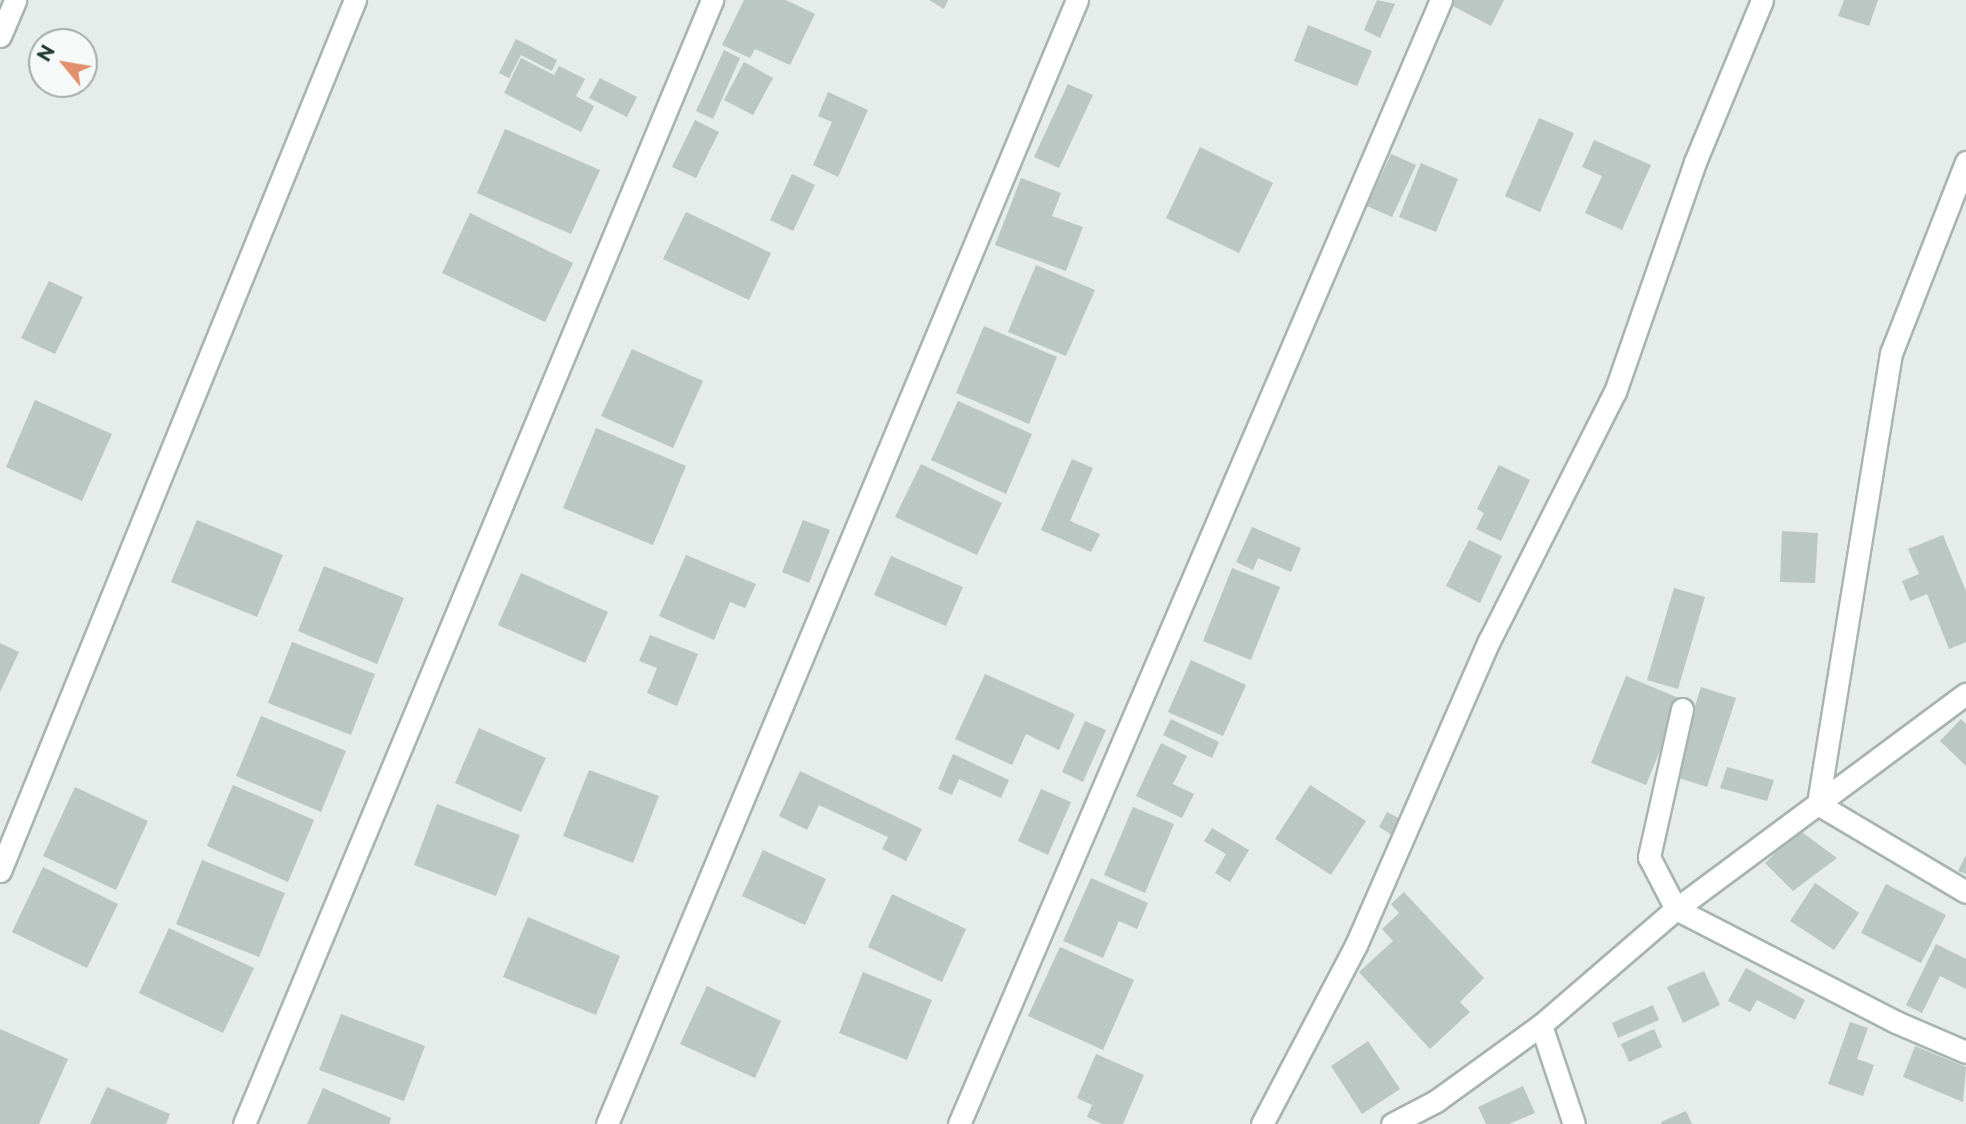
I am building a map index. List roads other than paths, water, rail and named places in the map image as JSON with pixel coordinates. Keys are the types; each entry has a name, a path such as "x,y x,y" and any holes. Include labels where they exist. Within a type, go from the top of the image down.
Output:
{"street":[{"path":"0,36 15,0"},
{"path":"0,871 355,0"},
{"path":"244,1124 712,0"},
{"path":"607,1124 1077,0"},
{"path":"959,1124 1441,0"},
{"path":"1262,1124 1356,945 1489,641 1615,392 1695,162 1762,0"},
{"path":"1818,804 1891,353 1966,162"},
{"path":"1392,1124 1436,1101 1541,1025 1676,909 1966,694"},
{"path":"1682,709 1649,857 1676,909 1896,1022 1966,1052"},
{"path":"1818,804 1966,892"},
{"path":"1541,1025 1574,1124"}]}
